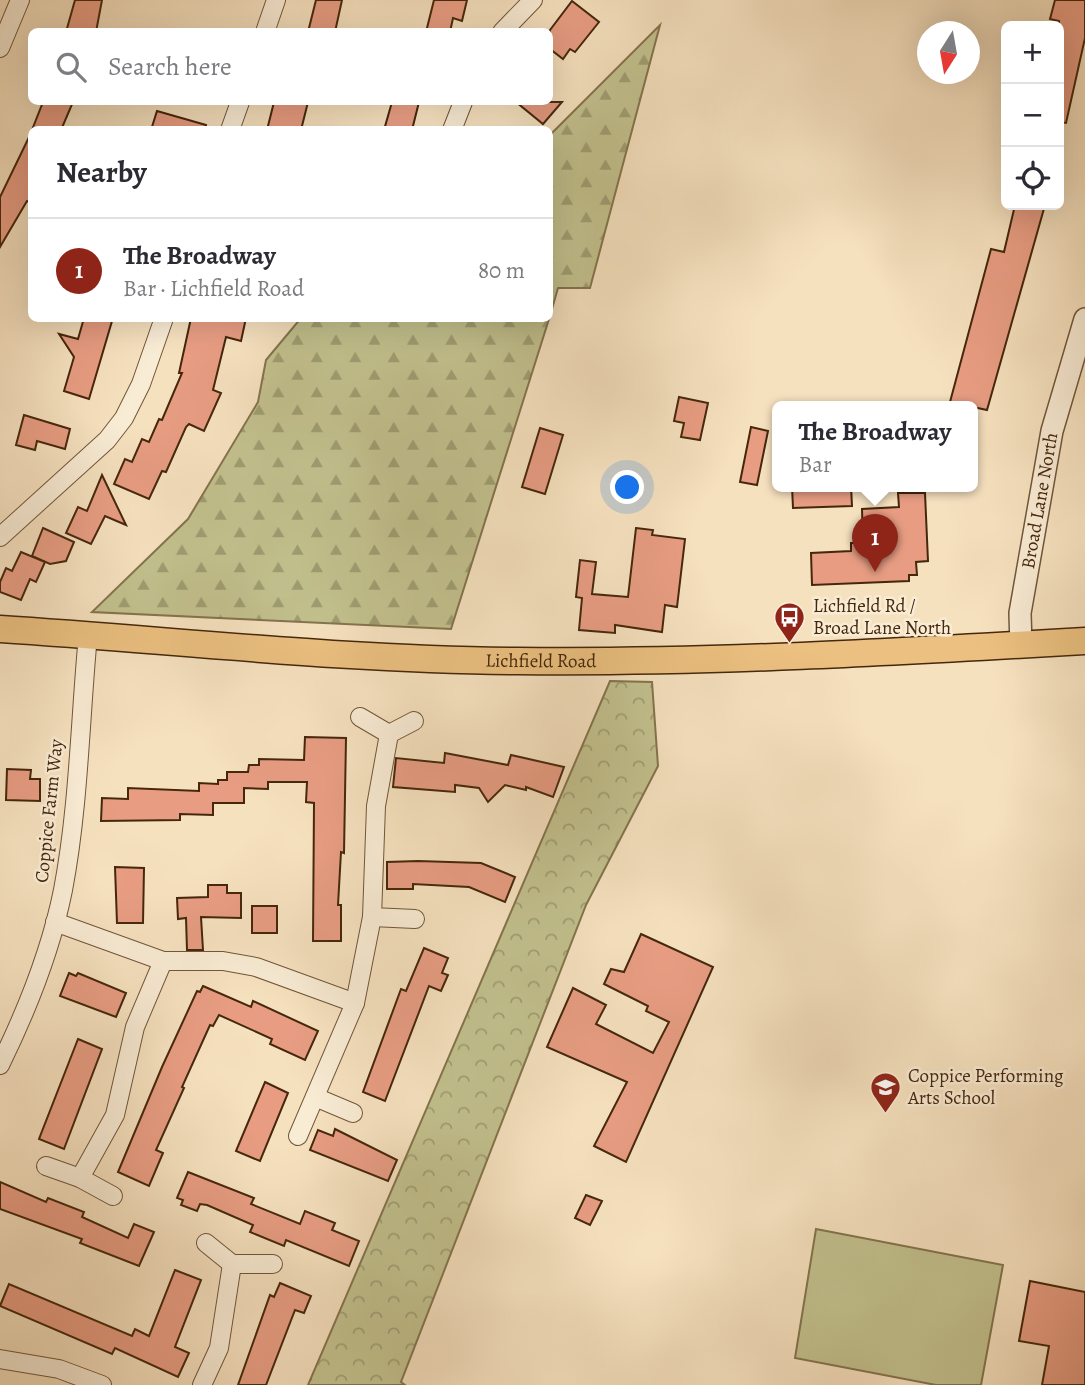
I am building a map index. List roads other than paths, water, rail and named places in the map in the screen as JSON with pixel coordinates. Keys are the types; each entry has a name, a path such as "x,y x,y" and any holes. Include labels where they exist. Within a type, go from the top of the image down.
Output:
{"main road":[{"name":"Lichfield Road","path":"0,629 314,651 516,661 658,660 1021,646 1085,641"}],"street":[{"path":"0,48 20,0"},
{"path":"266,28 276,0"},
{"path":"506,28 533,0"},
{"path":"231,126 239,105"},
{"path":"454,126 462,105"},
{"name":"Broad Lane North","path":"1021,646 1020,613 1052,431 1085,319"},
{"path":"0,537 107,440 124,418 141,384 163,322"},
{"name":"Coppice Farm Way","path":"0,1065 29,999 55,922 69,850 88,635"},
{"path":"360,717 389,734"},
{"path":"389,734 414,720"},
{"path":"298,1136 355,1003 372,917 376,806 389,734"},
{"path":"372,917 415,919"},
{"path":"55,922 163,961 223,961 256,967 355,1003"},
{"path":"80,1178 115,1115 135,1027 163,961"},
{"path":"315,1097 353,1113"},
{"path":"46,1166 80,1178 113,1196"},
{"path":"206,1243 232,1264 273,1264"},
{"path":"202,1385 219,1348 232,1264"},
{"path":"0,1359 59,1369 102,1385"}],"place":[{"name":"The Broadway","path":"875,572"},
{"name":"Lichfield Rd / Broad Lane North","path":"790,644"},
{"name":"Coppice Performing Arts School","path":"885,1114"}]}
